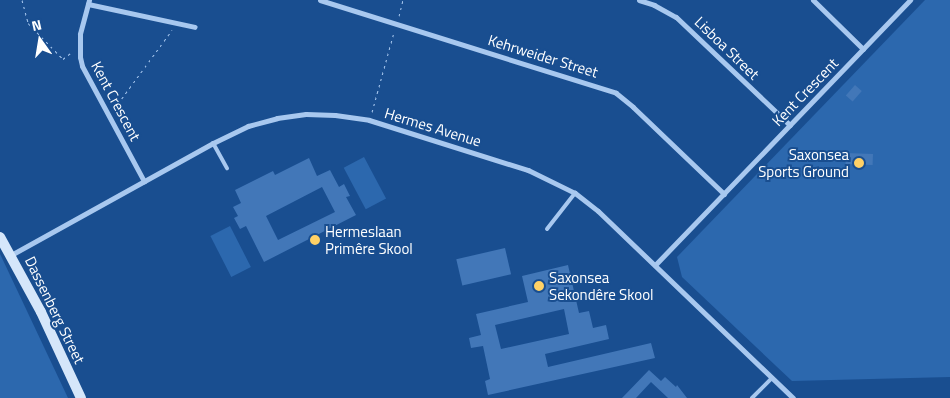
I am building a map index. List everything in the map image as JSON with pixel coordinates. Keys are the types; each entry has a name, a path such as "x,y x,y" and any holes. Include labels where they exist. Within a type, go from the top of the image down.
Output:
{"main road":[{"name":"Dassenberg Street","path":"0,237 41,312 81,398"}],"street":[{"name":"Kehrweider Street","path":"320,0 616,93 724,194"},
{"name":"Lisboa Street","path":"639,0 654,5 676,17 790,126"},
{"path":"813,0 863,49"},
{"name":"Kent Crescent","path":"655,265 910,0"},
{"name":"Kent Crescent","path":"88,2 79,47 82,66 144,181"},
{"path":"88,2 195,26"},
{"name":"Hermes Avenue","path":"11,255 213,143 248,126 291,116 335,115 370,120 528,170 575,192 598,211 793,398"}],"lane":[{"path":"213,143 227,168"},
{"path":"547,229 575,192"},
{"path":"752,398 772,378"}],"path":[{"path":"22,0 28,23 63,59 79,47"},
{"path":"370,120 403,0"},
{"path":"108,114 117,108 178,22"}],"shaded area":[{"name":"Saxonsea Sports Ground","path":"925,0 950,0 950,377 792,381 682,277 677,257"},
{"path":"364,157 386,198 366,209 344,168"},
{"path":"230,226 251,267 231,277 210,236"},
{"path":"0,254 1,256 68,398 0,398"}],"building":[{"path":"855,85 862,91 853,101 846,96"},
{"path":"846,153 873,154 873,165 846,164"},
{"path":"309,158 317,176 330,170 339,187 344,184 350,196 346,197 356,215 264,262 246,226 240,229 234,218 238,216 233,207 241,203 235,190 273,171 275,175","holes":["322,187 335,212 278,240 266,216"]},
{"path":"505,248 511,274 462,286 456,259"},
{"path":"568,265 579,313 589,311 593,328 606,325 609,339 545,354 548,367 651,343 655,358 488,395 485,381 490,379 483,346 471,348 469,338 481,335 476,314 528,302 522,276","holes":["564,309 569,334 501,349 495,325"]},
{"path":"649,370 661,381 665,377 676,387 677,385 687,398 668,398 651,382 636,398 622,398"}],"place":[{"name":"Saxonsea Sports Ground","path":"859,163"},
{"name":"Hermeslaan Primêre Skool","path":"315,240"},
{"name":"Saxonsea Sekondêre Skool","path":"539,286"}]}
